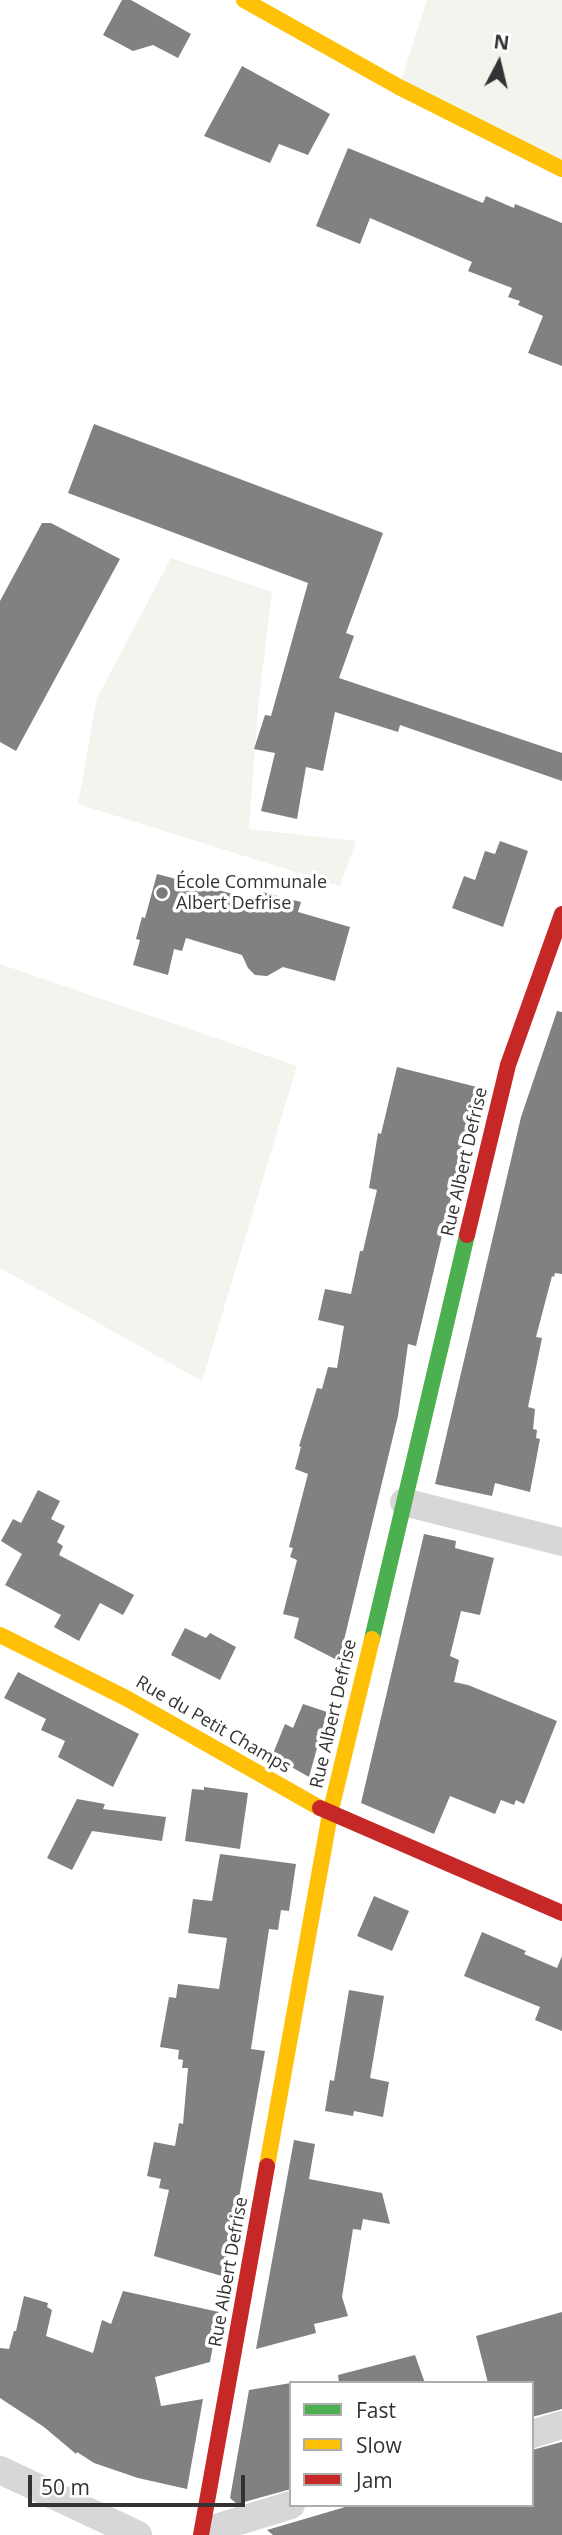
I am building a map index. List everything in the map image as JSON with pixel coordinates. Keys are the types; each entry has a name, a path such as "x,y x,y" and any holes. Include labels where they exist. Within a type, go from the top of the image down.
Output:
{"street":[{"path":"244,0 399,87 562,169"},
{"name":"Rue Albert Defrise","path":"201,2535 330,1814 508,1065 562,914"},
{"path":"404,1502 562,1542"},
{"name":"Rue du Petit Champs","path":"0,1635 127,1698 330,1814 562,1913"},
{"path":"534,2433 562,2425"},
{"path":"0,2470 138,2535"},
{"path":"210,2535 213,2529 289,2506"}],"shaded area":[{"path":"427,0 562,0 562,169 399,87"},
{"path":"171,558 272,592 258,707 249,829 356,841 340,886 78,804 97,698"},
{"path":"0,964 297,1066 202,1381 0,1268"}],"building":[{"path":"122,0 131,0 191,34 178,58 153,45 133,51 103,35"},
{"path":"242,66 330,114 308,155 279,144 270,163 204,136"},
{"path":"348,148 483,203 486,196 514,208 515,204 562,223 562,366 528,353 543,316 518,305 520,301 508,297 512,288 468,271 472,262 370,218 360,244 316,226"},
{"path":"94,424 383,533 346,633 354,636 339,678 562,753 562,781 400,725 398,732 335,712 323,771 306,767 297,819 261,811 275,753 254,749 265,715 271,716 308,583 68,493"},
{"path":"42,523 51,523 120,559 16,751 0,742 0,601"},
{"path":"500,841 528,851 503,927 452,908 464,876 475,880 485,851 495,854"},
{"path":"157,874 260,901 262,892 301,902 298,912 350,927 335,981 283,967 267,976 255,975 242,955 186,938 182,951 174,949 168,975 133,965 140,940 136,939 142,917 145,918"},
{"path":"557,1011 562,1012 562,1274 555,1273 554,1277 552,1276 536,1337 542,1338 528,1407 535,1409 533,1429 537,1430 536,1438 540,1439 530,1492 495,1483 492,1496 435,1484 521,1117"},
{"path":"397,1067 477,1087 416,1346 408,1344 398,1416 339,1661 294,1638 299,1618 283,1614 297,1560 290,1557 293,1548 289,1547 308,1474 295,1469 301,1447 299,1446 317,1388 322,1389 328,1367 337,1368 344,1326 318,1320 325,1289 351,1294 377,1190 369,1188 378,1133 381,1134"},
{"path":"38,1490 60,1501 51,1519 65,1526 57,1542 63,1546 59,1555 134,1595 123,1615 100,1603 79,1641 54,1627 61,1615 5,1585 22,1554 1,1541 13,1519 21,1523"},
{"path":"424,1534 456,1541 455,1548 494,1558 480,1615 461,1611 450,1656 459,1660 454,1682 468,1685 557,1721 524,1804 516,1800 514,1805 501,1800 495,1814 450,1796 434,1834 361,1803"},
{"path":"185,1628 206,1638 210,1633 236,1647 220,1680 171,1655"},
{"path":"18,1672 139,1734 113,1787 58,1757 65,1741 41,1730 46,1719 4,1698"},
{"path":"303,1704 327,1712 309,1777 272,1756 285,1724 293,1728"},
{"path":"204,1787 248,1793 240,1849 185,1841 192,1789 204,1790"},
{"path":"77,1799 105,1804 103,1809 166,1817 162,1841 92,1831 72,1870 47,1858"},
{"path":"220,1854 296,1864 289,1911 281,1910 278,1930 269,1929 251,2049 265,2051 225,2277 154,2256 169,2190 159,2188 161,2179 147,2176 154,2142 175,2146 179,2123 183,2124 188,2068 182,2068 183,2060 178,2059 179,2050 160,2047 169,1997 176,1998 178,1984 219,1989 227,1938 188,1933 193,1899 212,1901"},
{"path":"374,1896 409,1911 392,1951 357,1936"},
{"path":"482,1932 557,1968 562,1956 562,2031 535,2020 540,2007 464,1976"},
{"path":"349,1990 384,1996 370,2078 389,2082 383,2117 354,2111 353,2116 325,2111 330,2080 334,2081"},
{"path":"294,2140 315,2144 309,2179 382,2193 390,2224 363,2219 361,2230 353,2229 342,2297 348,2316 314,2324 316,2333 256,2349"},
{"path":"123,2291 219,2312 210,2362 155,2377 161,2406 203,2399 187,2489 138,2478 94,2463 77,2452 76,2454 44,2427 0,2398 0,2348 9,2349 24,2296 48,2303 47,2307 52,2310 46,2336 93,2353 102,2320 111,2324"},
{"path":"562,2312 562,2409 534,2416 534,2381 487,2381 476,2336"},
{"path":"415,2355 424,2381 339,2381 338,2375"},
{"path":"289,2383 289,2490 237,2504 230,2498 249,2390"},
{"path":"562,2442 562,2535 273,2535 267,2530 345,2507 534,2507 534,2449"}],"traffic: fast":[{"path":"372,1639 467,1235"}],"traffic: slow":[{"path":"244,0 399,87 562,169"},
{"path":"0,1635 126,1698 320,1808"},
{"path":"267,2166 330,1814 372,1639"}],"traffic: jam":[{"path":"467,1235 508,1065 562,914"},
{"path":"320,1808 562,1913"},
{"path":"201,2535 267,2166"}],"place":[{"name":"École Communale Albert Defrise","path":"162,893"}]}
